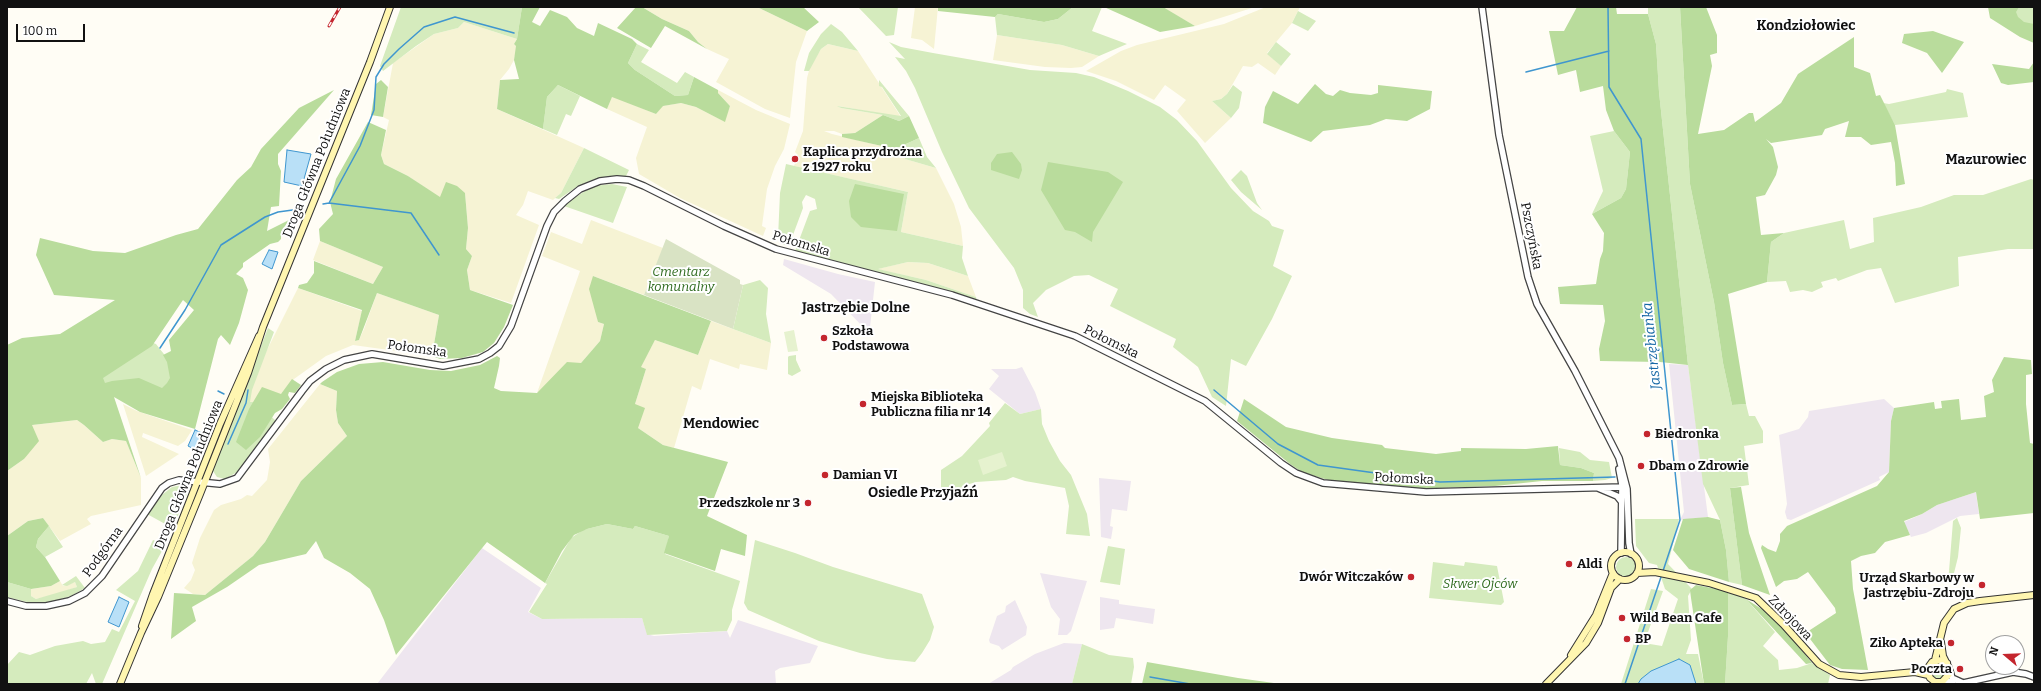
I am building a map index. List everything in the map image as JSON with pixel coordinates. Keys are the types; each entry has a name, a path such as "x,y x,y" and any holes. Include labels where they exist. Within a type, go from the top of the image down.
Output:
{"main road":[{"name":"Droga Główna Południowa","path":"141,633 153,594 244,367 263,327 367,69 390,7"},
{"name":"Droga Główna Południowa","path":"120,684 158,597 205,482 248,373 263,327"},
{"path":"1546,684 1586,643 1598,622 1611,588 1620,580 1632,578 1638,570 1637,559 1631,554 1621,553 1613,560 1611,566 1613,573 1620,580"},
{"name":"Zdrojowa","path":"1638,570 1655,572 1734,590 1756,598 1783,624 1818,664 1834,674 1849,677 1860,677 1904,672 1921,672 1928,675"},
{"path":"1566,664 1596,615 1613,573"},
{"path":"1940,639 1943,656 1950,671 1946,680 1935,682 1928,675 1928,666 1935,660 1940,639 1947,617 1954,609 1980,601 2034,595"},
{"path":"1935,660 1941,660 1947,663"},
{"name":"Zdrojowa","path":"1904,672 1928,666"}],"street":[{"name":"Pszczyńska","path":"1482,7 1499,135 1528,277 1537,304 1575,371 1619,458 1624,474 1628,499 1629,543 1631,554"},
{"name":"Połomska","path":"142,516 159,491 169,483 183,479 223,484 237,478 310,381 326,368 344,360 372,354 443,366 479,359 490,353 499,346 510,326 547,226 554,212 580,189 600,181 617,179 629,180 644,186 776,249 952,295 1075,336 1205,401 1281,463 1296,473 1323,483 1426,492 1622,487"},
{"name":"Pszczyńska","path":"1615,452 1621,475 1622,487 1621,553"},
{"path":"1622,487 1628,499"},
{"name":"Połomska","path":"1596,488 1617,496 1622,502"},
{"name":"Podgórna","path":"7,601 36,607 57,605 79,597 102,576 142,516"},
{"path":"1950,671 1952,678 1961,684 2013,672 2034,677"},
{"path":"1946,680 1953,684"}],"shaded area":[{"path":"642,7 757,7 807,31 796,62 790,118 765,109 716,82 729,59 707,49 698,42 689,31 662,19"},
{"path":"915,7 938,7 934,49 922,40 911,38"},
{"path":"1162,7 1255,7 1195,26"},
{"path":"1266,7 1300,7 1292,23 1267,53 1281,66 1275,75 1258,63 1252,67 1243,66 1227,94 1221,99 1212,101 1231,118 1205,143 1177,111 1186,100 1165,85 1154,100 1116,81 1086,71 1121,51 1137,45 1224,24"},
{"path":"464,22 517,39 514,44 517,46 514,60 500,80 497,109 584,148 561,193 553,200 528,191 523,205 516,215 539,225 511,303 470,290 467,270 472,256 466,249 468,228 465,193 440,198 408,176 384,164 381,155 389,120 383,117 393,63 434,34 458,28"},
{"path":"997,35 1062,45 1099,56 1082,67 1071,68 1045,67 993,60"},
{"path":"828,44 858,51 901,117 838,106 841,108 883,115 855,133 842,134 834,131 824,131 906,152 905,159 936,168 954,204 961,227 963,246 901,232 908,192 794,166 798,155 795,152 803,131 807,78 810,67 821,49"},
{"path":"718,90 756,110 790,124 784,149 775,166 767,189 762,226 766,228 763,236 680,198 639,174 636,158 647,127 607,109 612,96 656,114 662,106 681,103 696,107 724,121 730,106 718,93"},
{"path":"591,220 663,248 644,295 593,276 598,322 604,324 600,341 581,363 537,393 580,271 542,256 551,232 582,244"},
{"path":"320,241 383,267 373,284 313,260"},
{"path":"784,259 838,274 875,282 870,327 867,331 831,294 783,265"},
{"path":"908,262 928,263 968,276 976,297 926,280 877,269"},
{"path":"298,288 362,311 355,341 359,340 377,293 439,315 432,356 353,345 326,356 294,379 281,395 248,404 251,388 263,358"},
{"path":"711,321 771,343 767,370 740,364 739,369 710,359 701,390 692,386 674,448 663,445 638,428 635,404 646,369 640,367 655,340 698,355"},
{"path":"1669,364 1688,365 1708,517 1680,520 1684,512"},
{"path":"1022,367 1035,392 1041,409 1020,414 989,389 999,376 991,369 1016,369"},
{"path":"320,384 337,391 336,410 338,423 347,436 301,481 265,542 253,556 205,595 193,594 184,588 191,580 195,570 192,563 200,538 214,510 221,505 241,499 247,495 252,496 267,480 270,462 268,449"},
{"path":"1884,399 1894,408 1891,421 1889,472 1879,477 1880,480 1791,520 1787,519 1785,512 1787,504 1779,435 1799,429 1808,417 1809,411"},
{"path":"123,404 137,411 192,430 185,441 178,446 143,433 142,437 179,454 146,476"},
{"path":"77,420 103,442 112,439 126,441 141,478 141,505 91,516 87,519 91,524 60,541 43,518 28,521 7,536 7,471 24,459 32,425"},
{"path":"1099,478 1131,481 1127,511 1112,509 1110,526 1113,527 1111,539 1101,537"},
{"path":"1976,492 1979,514 1960,516 1926,533 1911,537 1904,522 1937,505"},
{"path":"482,548 541,588 528,612 542,619 642,618 647,634 654,636 727,631 730,638 738,620 818,646 810,663 780,668 775,671 776,684 377,684"},
{"path":"1040,573 1087,581 1071,631 1067,635 1058,635 1060,619 1051,607"},
{"path":"60,581 63,586 75,582 77,587 51,596 36,599 31,596 31,589 51,586"},
{"path":"1100,597 1119,600 1119,604 1155,609 1153,624 1116,618 1114,628 1100,630"},
{"path":"1015,600 1027,627 1026,635 1002,650 999,646 990,643 989,640 997,616 1005,612 1006,606"},
{"path":"1064,643 1082,644 1072,684 988,684 1035,654"}],"green space":[{"path":"401,7 522,7 517,39 464,22 458,28 434,34 383,71 380,66"},
{"path":"522,7 540,7 532,22 540,26 550,10 567,17 577,28 594,36 598,23 632,39 637,44 628,63 635,70 675,96 688,95 694,77 718,90 718,93 730,106 725,122 696,107 681,103 663,106 656,114 612,97 607,109 558,85 547,97 543,129 497,109 500,80 519,79 514,60 516,46 514,44 517,39"},
{"path":"636,7 642,7 662,19 689,31 698,42 707,49 665,26 651,48 617,28"},
{"path":"757,7 803,7 819,22 807,31"},
{"path":"858,7 898,7 894,35 886,36"},
{"path":"938,7 1073,7 1058,19 1044,22 998,14 995,17 938,11"},
{"path":"1073,7 1102,7 1092,31 1127,44 1099,56 1062,45 997,35 995,17 998,14 1044,22 1058,19"},
{"path":"1104,7 1163,7 1195,26 1160,32"},
{"path":"1577,7 1616,7 1617,14 1648,14 1656,44 1659,92 1688,365 1660,362 1600,361 1599,349 1605,321 1603,305 1560,304 1558,287 1596,284 1600,259 1603,251 1604,233 1592,214 1621,198 1626,189 1630,152 1614,131 1606,110 1603,86 1580,92 1576,70 1558,75 1549,31 1564,31"},
{"path":"1648,7 1680,7 1690,184 1714,302 1723,363 1732,405 1746,404 1749,416 1755,416 1763,431 1763,443 1744,446 1749,485 1730,488 1742,585 1729,582 1726,550 1720,520 1703,484 1688,365 1659,92 1656,44 1648,14"},
{"path":"1680,7 1706,7 1717,35 1717,53 1710,55 1712,66 1698,134 1724,130 1749,113 1753,113 1755,122 1781,103 1798,74 1854,37 1854,67 1870,73 1876,96 1880,95 1895,125 1905,184 1896,186 1895,163 1891,142 1871,145 1861,137 1845,137 1849,121 1825,129 1822,135 1771,143 1766,139 1773,147 1778,167 1776,175 1765,195 1756,197 1761,235 1784,233 1771,242 1767,282 1728,294 1746,404 1732,405 1723,363 1714,302 1690,184"},
{"path":"1988,7 2019,7 2016,12 2018,17 2024,22 2034,24 2034,43 2020,37 1990,18"},
{"path":"1990,7 2034,7 2034,36"},
{"path":"1298,11 1316,21 1308,31 1292,23"},
{"path":"831,24 842,32 858,51 828,44 821,49 809,71 804,71 809,53 821,34"},
{"path":"1933,31 1964,42 1942,73 1927,53 1902,43 1904,34"},
{"path":"889,42 901,47 1030,70 1076,73 1094,77 1128,91 1160,107 1177,120 1197,141 1231,188 1253,211 1269,221 1272,226 1284,230 1273,266 1292,276 1272,319 1246,366 1231,359 1226,406 1212,397 1198,367 1173,347 1176,339 1110,306 1118,289 1089,275 1074,276 1046,290 1033,303 1038,317 1030,314 1023,308 1023,290 1014,268 969,208 942,152 915,88 906,71 895,57 905,59"},
{"path":"1276,42 1291,54 1281,66 1267,54"},
{"path":"637,44 649,50 641,62 677,83 685,72 694,77 688,95 675,96 635,70 628,63"},
{"path":"2034,62 2034,82 2008,85 2001,83 1992,64 2029,69"},
{"path":"381,80 388,87 383,117 371,115 376,84"},
{"path":"879,80 909,116 899,121 883,115 837,106 901,116 882,87 879,86"},
{"path":"1315,84 1326,94 1333,96 1340,90 1350,93 1371,95 1378,93 1378,85 1432,91 1430,109 1407,121 1386,119 1370,125 1323,131 1311,142 1263,123 1265,107 1273,91 1298,104"},
{"path":"558,85 580,96 571,116 566,114 557,135 543,129 547,97"},
{"path":"1233,85 1242,92 1239,108 1231,118 1212,101 1221,99 1227,94"},
{"path":"1947,89 1963,93 1968,117 1895,125 1883,103 1889,104 1946,92"},
{"path":"334,90 278,154 278,164 281,171 279,206 271,207 267,231 289,220 281,232 281,239 278,242 270,244 243,263 243,267 236,274 243,278 248,290 239,323 230,345 221,335 218,339 195,429 140,412 114,397 141,478 126,441 112,439 103,442 77,420 32,425 39,441 24,459 7,471 7,345 22,338 60,334 115,300 54,295 36,255 40,238 93,251 125,253 198,229 237,180 251,167 261,149 299,108","holes":["183,300 194,310 169,340 171,351 163,355 167,362 170,378 162,388 139,378 105,383 103,378 152,346"]},
{"path":"883,115 899,121 909,116 919,138 895,149 842,137 842,134 855,133"},
{"path":"368,122 386,130 381,155 384,164 408,176 440,197 446,182 457,186 465,193 468,228 466,249 472,256 467,270 470,290 513,305 504,327 494,343 483,352 462,358 440,359 432,356 439,315 377,293 359,340 355,341 362,310 298,288 299,285 307,283 314,273 314,261 373,284 383,267 320,241 319,229 333,214 330,202 336,179"},
{"path":"1614,131 1630,152 1626,189 1621,198 1592,214 1603,191 1590,136"},
{"path":"919,138 927,157 936,168 905,159 906,152 895,149"},
{"path":"584,148 629,170 626,176 610,176 592,180 578,186 559,199 555,198 561,193"},
{"path":"1012,152 1021,164 1022,170 1019,179 991,170 991,163 997,154"},
{"path":"1048,162 1108,172 1123,182 1093,232 1092,242 1075,232 1065,230 1041,190"},
{"path":"786,164 908,192 901,232 963,246 962,258 968,276 928,263 908,262 878,269 926,280 976,297 977,301 924,285 862,270 795,251 810,211 817,209 815,199 806,195 802,202 803,208 790,243 784,245 778,238 780,193"},
{"path":"1241,170 1247,176 1257,203 1262,210 1241,192 1231,180"},
{"path":"2031,179 2034,180 2034,249 2008,249 1958,257 1959,286 1895,303 1881,268 1867,270 1838,281 1836,278 1821,282 1823,287 1812,292 1803,290 1790,292 1786,281 1767,282 1771,242 1784,233 1844,220 1850,249 1874,242 1873,218 1921,207 1954,195 1983,195"},
{"path":"612,184 627,187 613,223 564,206 593,186"},
{"path":"855,184 904,194 897,231 861,227 851,217 849,201"},
{"name":"Cmentarz komunalny","path":"666,239 740,280 740,284 743,285 733,329 644,295"},
{"path":"593,276 711,321 698,355 655,340 641,367 646,369 635,404 645,408 638,428 663,445 728,462 707,516 747,535 745,556 721,549 715,571 664,553 669,536 635,526 633,529 607,524 587,529 574,535 562,551 545,583 487,542 396,655 384,620 370,589 350,573 324,558 316,541 306,554 259,565 227,587 192,607 196,621 171,639 174,593 205,595 253,556 265,542 301,481 347,436 338,423 336,410 337,391 320,384 322,382 337,372 359,364 383,362 430,370 451,371 480,365 497,356 500,358 494,388 501,391 537,393 567,362 581,363 600,341 604,324 598,322 589,289"},
{"path":"760,280 768,288 766,314 771,343 733,329 743,285"},
{"path":"268,328 274,332 252,390 250,402 256,402 276,421 239,471 225,479 217,477 213,471 215,464"},
{"path":"794,330 798,351 788,352 784,332"},
{"path":"148,341 156,344 167,358 171,374 170,384 164,391 150,387 73,406 92,382"},
{"path":"796,355 796,360 801,371 792,376 788,374 788,357"},
{"path":"2004,357 2031,360 2032,374 2026,375 2026,404 2030,443 2034,444 2034,513 1980,519 1976,492 1937,505 1922,514 1904,521 1910,535 1885,542 1875,553 1861,556 1851,561 1853,589 1868,670 1842,669 1830,665 1807,635 1810,630 1836,613 1835,608 1808,572 1797,579 1784,581 1776,587 1761,548 1762,545 1776,552 1780,541 1780,534 1787,526 1877,486 1889,472 1891,421 1894,408 1934,402 1935,409 1942,408 1941,401 1959,399 1961,420 1986,417 1984,396 1994,392 1992,380"},
{"path":"292,379 301,385 295,393 289,392 288,395 290,399 282,409 275,413 260,437 246,450 236,442 249,409 262,387 281,394"},
{"path":"1244,399 1286,427 1332,438 1382,445 1385,448 1436,454 1461,451 1461,448 1526,449 1558,446 1560,465 1581,468 1594,473 1593,481 1542,481 1495,486 1408,489 1328,480 1302,472 1237,421"},
{"path":"1005,403 1020,414 1041,409 1042,424 1049,441 1060,461 1071,475 1087,514 1090,536 1066,534 1069,506 1065,488 1025,481 1013,477 1006,480 976,482 963,486 963,489 956,490 948,488 949,498 941,498 941,470 962,456 990,426 989,423"},
{"path":"1559,448 1580,452 1590,460 1609,462 1612,478 1593,481 1594,473 1581,468 1560,465"},
{"path":"1002,452 1007,466 983,475 978,460"},
{"path":"183,485 189,489 167,542 152,569 102,684 96,684 92,673 86,684 7,684 7,665 19,652 30,655 55,646 83,641 91,644 105,642 112,629 119,632 135,601 116,590 138,571 153,540 158,542 167,525 147,514 158,498 172,487"},
{"path":"1741,487 1749,533 1770,595 1742,585 1730,488"},
{"path":"1708,517 1720,520 1726,550 1729,582 1689,569 1673,550 1683,519"},
{"path":"43,518 49,526 38,539 36,547 45,557 60,581 51,586 31,589 7,582 7,536 28,521"},
{"path":"1957,518 1961,528 1958,557 1953,577 1948,584 1953,521"},
{"path":"1635,519 1679,519 1668,564 1692,589 1688,596 1691,640 1686,654 1698,654 1704,684 1621,684 1651,589 1663,591 1644,643 1662,646 1678,599 1665,589 1657,565 1649,563 1636,546"},
{"path":"607,524 633,529 635,526 669,536 665,554 740,581 732,610 732,620 727,631 647,635 642,618 542,619 529,612 547,584 545,583 571,538 583,530"},
{"path":"49,526 63,547 45,557 36,547 38,539"},
{"path":"755,540 833,567 922,594 934,627 930,640 922,653 915,662 887,659 860,653 819,641 748,610 744,603"},
{"path":"1108,546 1125,549 1120,585 1100,582"},
{"path":"1626,557 1633,560 1636,567 1633,574 1626,577 1619,574 1616,567 1619,560"},
{"name":"Skwer Ojców","path":"1433,562 1464,566 1465,562 1497,566 1504,602 1501,605 1429,598"},
{"path":"76,576 85,588 71,596 51,602 35,604 7,597 7,582 31,589 31,596 36,599 77,587 75,582 67,586 62,585"},
{"path":"1696,585 1728,591 1728,636 1725,684 1704,684 1690,590"},
{"path":"1728,591 1746,599 1775,632 1763,646 1778,660 1779,670 1797,668 1812,663 1830,675 1828,684 1725,684 1728,636"},
{"path":"1746,599 1768,613 1782,626 1812,663 1806,664"},
{"path":"1082,644 1109,655 1133,658 1134,667 1131,684 1072,684"},
{"path":"1147,662 1238,678 1281,684 1142,684"},
{"path":"1938,663 1945,668 1946,671 1941,678 1938,679 1931,674 1930,671 1935,664"}],"water":[{"path":"287,150 311,154 302,186 284,182"},
{"path":"269,250 278,252 272,269 262,264"},
{"path":"195,430 202,433 198,451 188,446"},
{"path":"119,597 129,602 119,627 108,622"},
{"path":"1679,659 1690,665 1696,684 1638,684 1641,679 1651,671"}],"waterway":[{"name":"Jastrzębianka","path":"1608,7 1609,87 1641,139 1680,520 1663,571"},
{"path":"329,203 360,146 374,110 376,77 384,64 399,49 424,27 455,17 514,33"},
{"path":"1526,72 1609,51"},
{"path":"323,204 329,203 411,213 439,255"},
{"path":"160,348 185,310 221,245 265,217 278,212 300,209"},
{"path":"228,444 246,403 248,390"},
{"path":"1214,390 1278,444 1318,465 1440,482 1615,477"},
{"path":"218,391 224,394"},
{"path":"202,435 208,435"},
{"name":"Jastrzębianka","path":"1625,684 1662,574"},
{"path":"1150,677 1190,684"}],"railway":[{"path":"329,26 340,7"}],"place":[{"name":"Kaplica przydrożna z 1927 roku","path":"795,159"},
{"name":"Szkoła Podstawowa","path":"824,338"},
{"name":"Miejska Biblioteka Publiczna filia nr 14","path":"863,404"},
{"name":"Biedronka","path":"1647,434"},
{"name":"Dbam o Zdrowie","path":"1641,466"},
{"name":"Damian VI","path":"825,475"},
{"name":"Przedszkole nr 3","path":"808,503"},
{"name":"Aldi","path":"1569,564"},
{"name":"Dwór Witczaków","path":"1411,577"},
{"name":"Urząd Skarbowy w Jastrzębiu-Zdroju","path":"1982,585"},
{"name":"Wild Bean Cafe","path":"1622,618"},
{"name":"BP","path":"1627,639"},
{"name":"Ziko Apteka","path":"1951,643"},
{"name":"Poczta","path":"1960,669"}],"district":[{"name":"Kondziołowiec","path":"1806,26"},
{"name":"Mazurowiec","path":"1986,160"},
{"name":"Jastrzębie Dolne","path":"856,308"},
{"name":"Mendowiec","path":"721,424"},
{"name":"Osiedle Przyjaźń","path":"923,493"}]}
